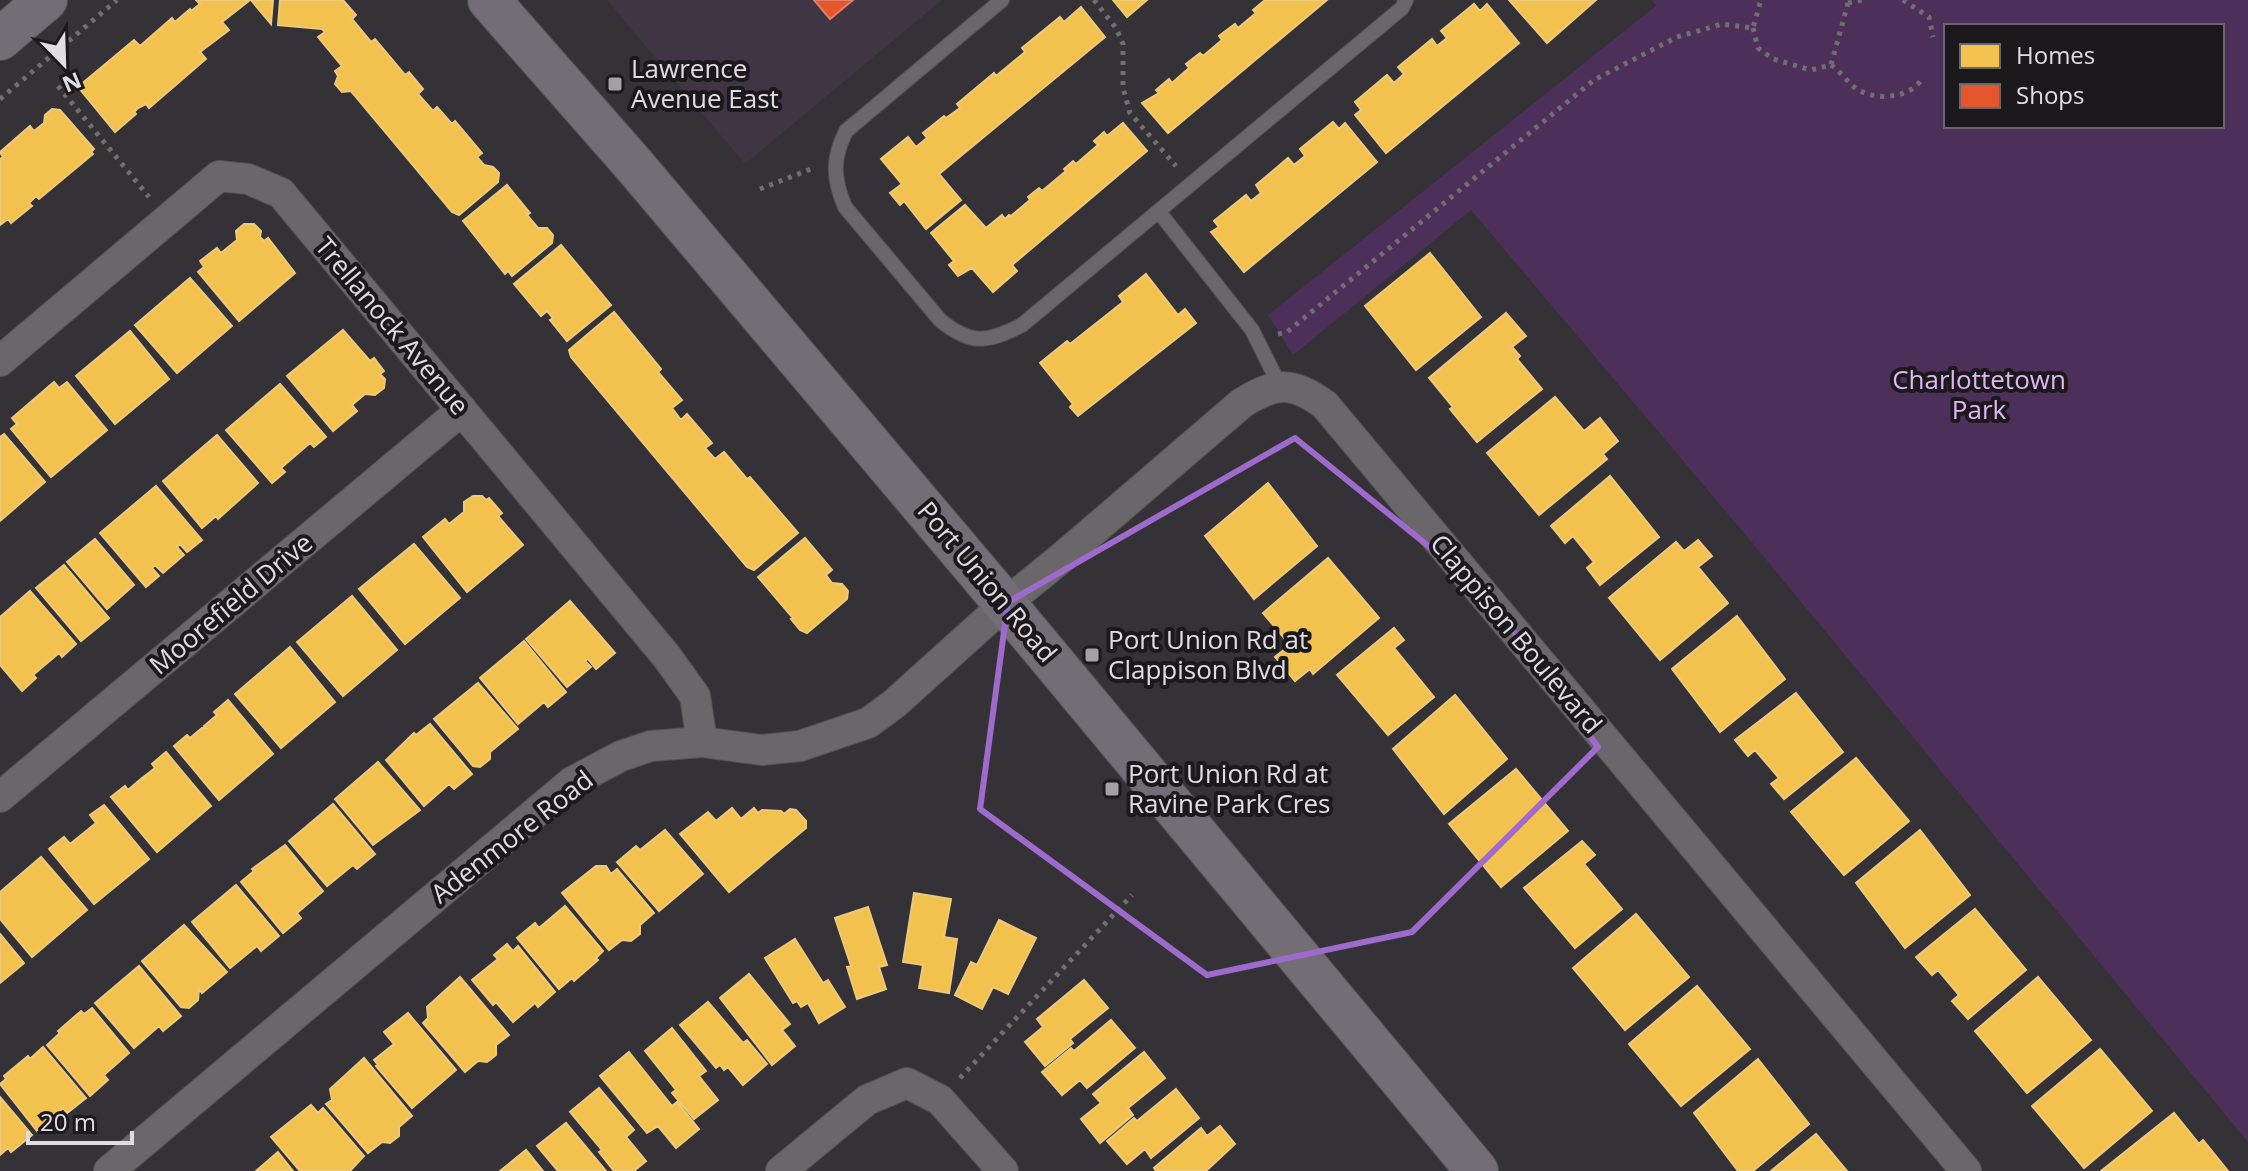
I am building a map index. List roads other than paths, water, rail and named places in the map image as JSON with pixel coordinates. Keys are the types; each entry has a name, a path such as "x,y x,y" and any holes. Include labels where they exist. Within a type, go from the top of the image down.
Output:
{"main road":[{"path":"0,39 46,0"},
{"name":"Port Union Road","path":"489,0 603,129 1005,604 1477,1171"}],"street":[{"name":"Trellanock Avenue","path":"0,361 219,176 248,179 281,193 667,657 695,696 702,742"},
{"path":"1005,604 1242,403 1280,386"},
{"name":"Clappison Boulevard","path":"1280,386 1307,393 1325,405 1966,1171"},
{"name":"Moorefield Drive","path":"0,797 462,410"},
{"name":"Adenmore Road","path":"109,1171 572,782 621,756 651,746 702,742 762,750 800,746 868,723 894,704 1005,604"},
{"path":"781,1171 867,1100 907,1083 940,1100 1003,1171"}],"lane":[{"path":"1002,0 846,131 834,164 836,185 845,207 940,320 971,339 983,340 998,338 1022,325 1402,8 1406,0"},
{"path":"1159,212 1252,330 1280,386"}],"place":[{"name":"Lawrence Avenue East","path":"615,84"},
{"name":"Port Union Rd at Clappison Blvd","path":"1092,655"},
{"name":"Port Union Rd at Ravine Park Cres","path":"1112,789"}],"park label":[{"name":"Charlottetown Park","path":"1979,395"}]}
